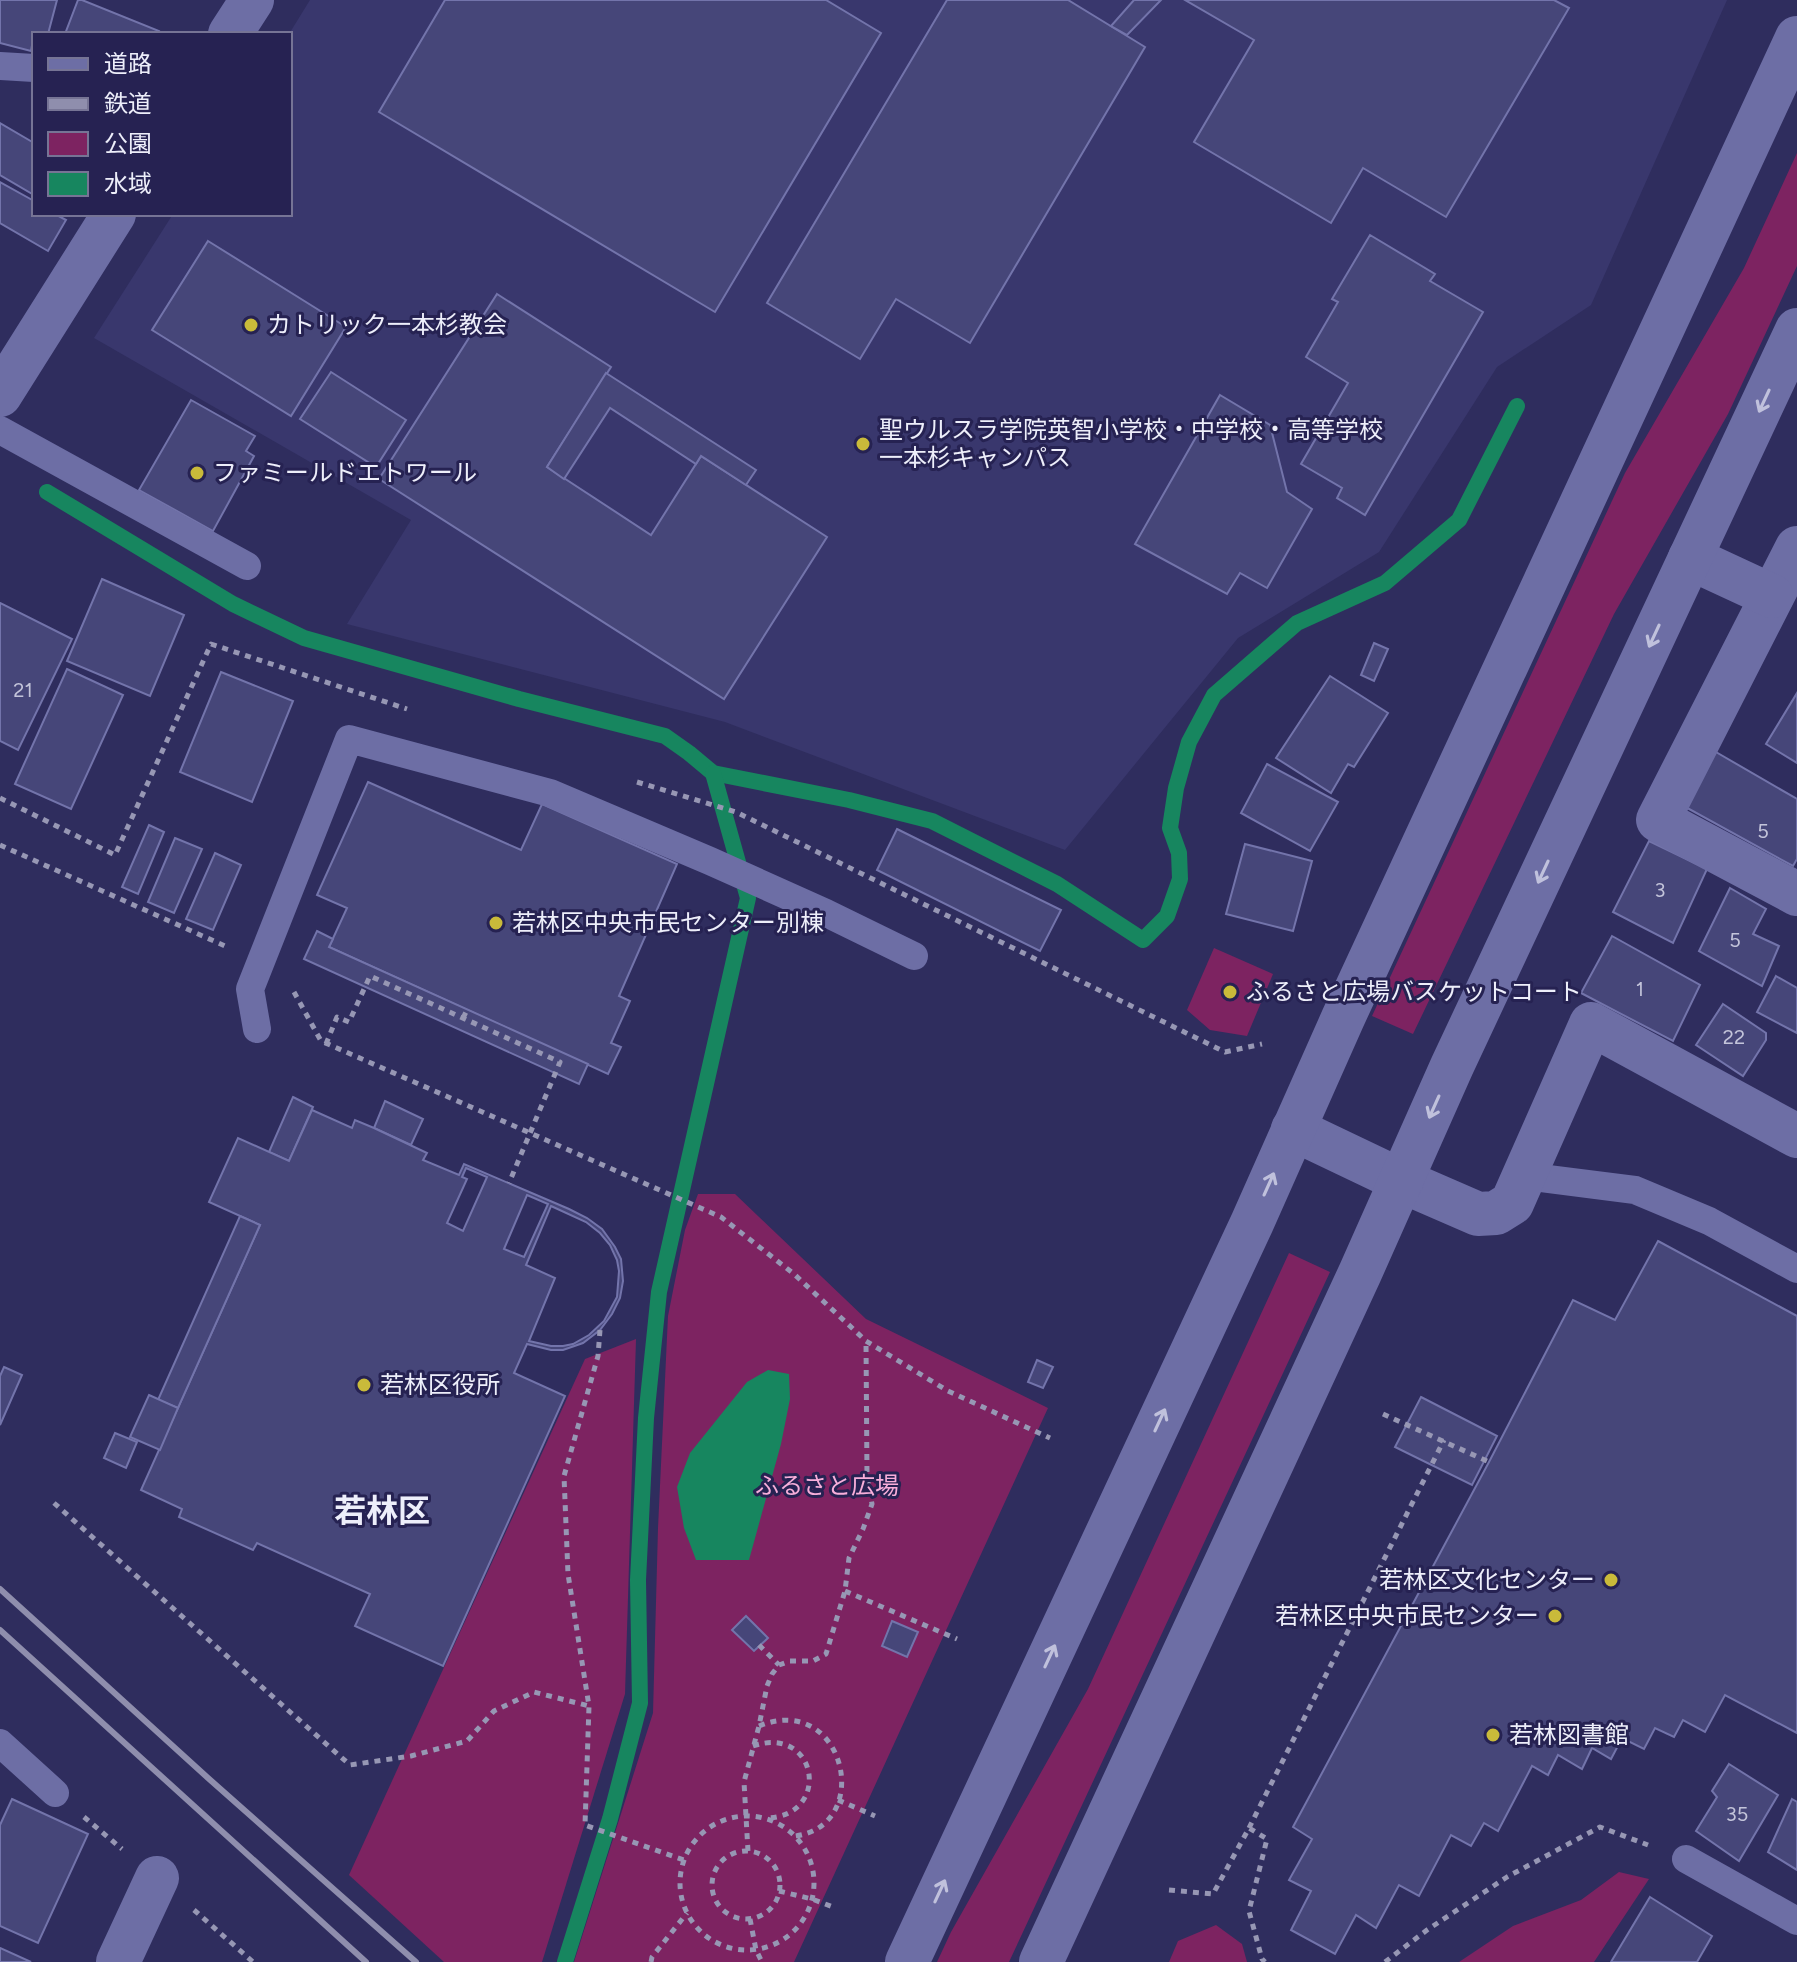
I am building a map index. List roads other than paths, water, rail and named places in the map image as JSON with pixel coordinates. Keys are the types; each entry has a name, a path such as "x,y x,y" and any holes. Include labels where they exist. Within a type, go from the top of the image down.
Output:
{"street":[{"path":"231,32 252,0"},
{"path":"907,1962 1239,1252 1343,1018 1797,38"},
{"path":"0,395 113,216"},
{"path":"1041,1962 1402,1181 1452,1066 1797,330"},
{"path":"1797,548 1658,820 1797,894"},
{"path":"1690,558 1772,596"},
{"path":"1293,1129 1478,1214 1496,1213 1512,1203 1591,1024 1797,1136"},
{"path":"118,1962 157,1878"}],"lane":[{"path":"0,66 32,68"},
{"path":"0,430 247,566"},
{"path":"257,1029 250,989 349,739 550,793 710,861 914,956"},
{"path":"1524,1176 1635,1190 1709,1221 1797,1269"},
{"path":"0,1743 55,1793"},
{"path":"1686,1859 1797,1921"}],"water":[{"path":"768,1370 789,1374 790,1399 749,1560 696,1560 684,1528 677,1487 690,1453 747,1382"}],"waterway":[{"path":"47,492 233,604 304,638 519,699 665,736 713,773 849,800 932,821 1057,884 1143,940 1167,916 1180,879 1179,853 1170,828 1176,788 1189,742 1214,695 1297,623 1385,583 1459,520 1517,406"},
{"path":"565,1962 610,1819 640,1703 638,1580 646,1418 659,1292 748,898 713,773"}],"railway":[{"path":"0,1589 416,1962"},
{"path":"0,1630 366,1962"}],"place":[{"name":"カトリック一本杉教会","path":"251,325"},
{"name":"聖ウルスラ学院英智小学校・中学校・高等学校 一本杉キャンパス","path":"863,444"},
{"name":"ファミールドエトワール","path":"197,473"},
{"name":"若林区中央市民センター別棟","path":"496,923"},
{"name":"ふるさと広場バスケットコート","path":"1230,992"},
{"name":"若林区役所","path":"364,1385"},
{"name":"若林区文化センター","path":"1611,1580"},
{"name":"若林区中央市民センター","path":"1555,1616"},
{"name":"若林図書館","path":"1493,1735"}],"district":[{"name":"若林区","path":"382,1511"}],"park label":[{"name":"ふるさと広場","path":"827,1486"}]}
